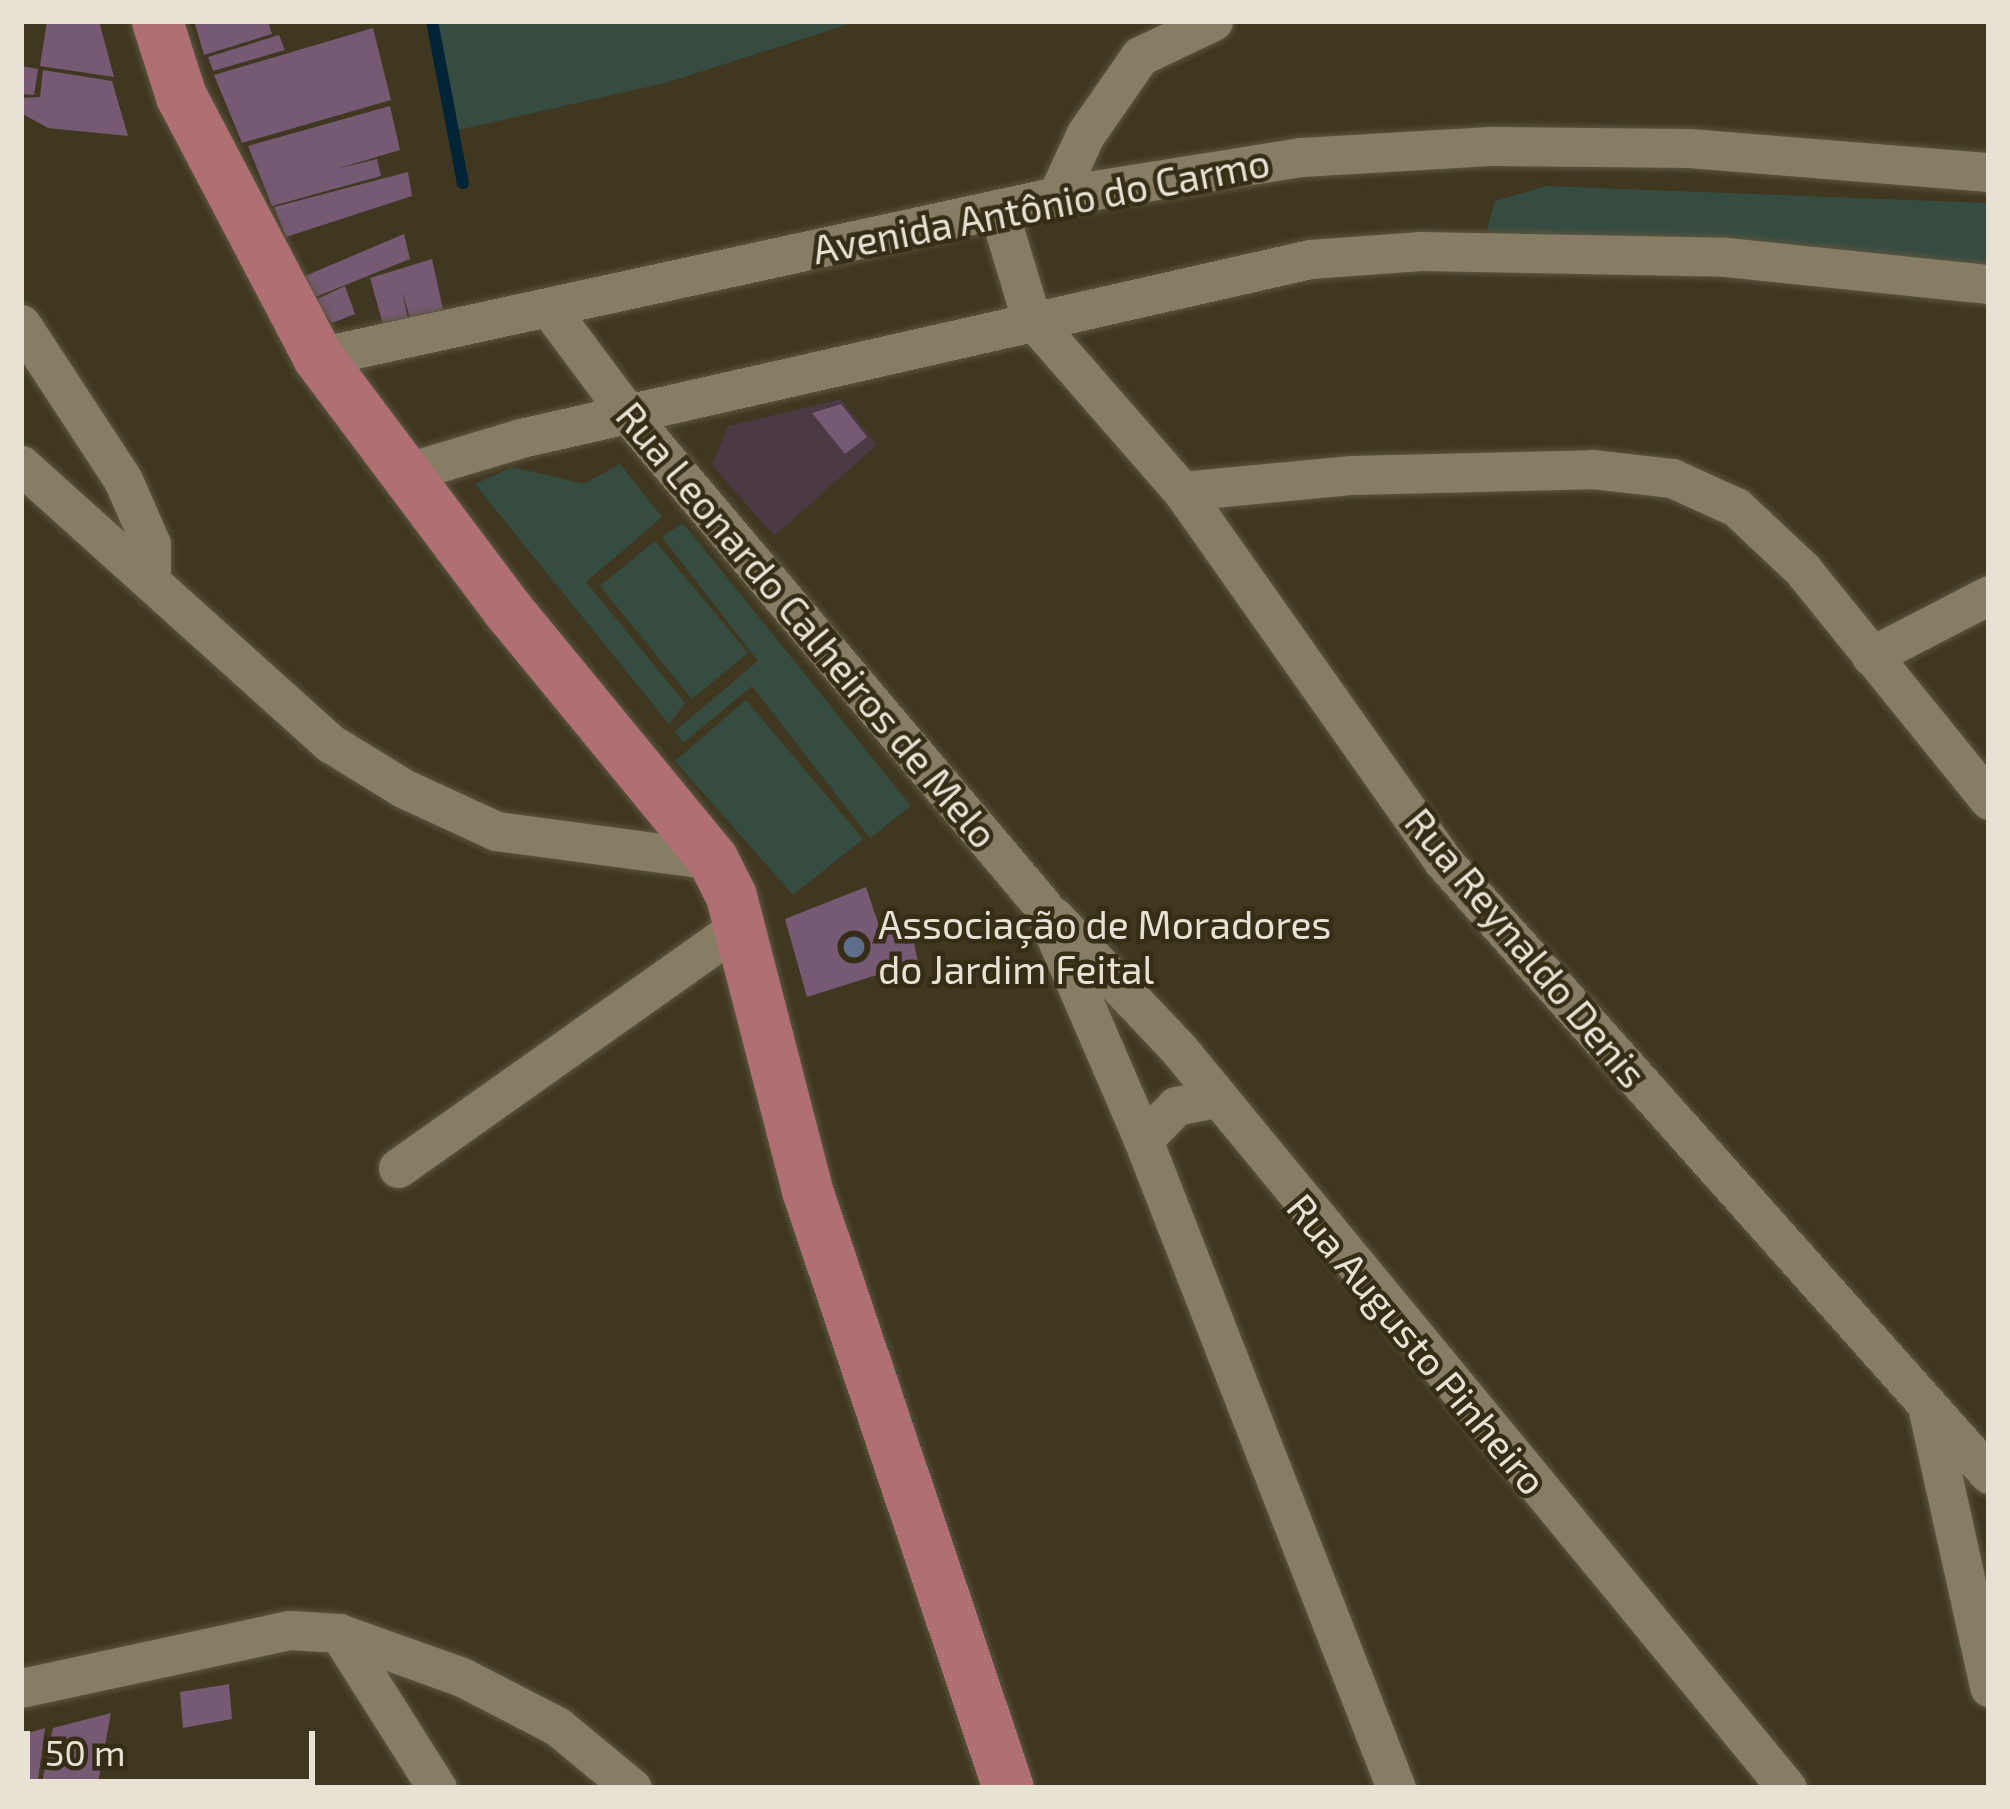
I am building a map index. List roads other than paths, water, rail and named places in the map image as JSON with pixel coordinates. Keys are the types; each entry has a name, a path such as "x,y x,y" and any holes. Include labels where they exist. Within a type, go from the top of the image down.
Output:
{"main road":[{"path":"158,21 181,96 318,357 401,474 713,860 742,925 807,1190 1008,1788"}],"street":[{"path":"1057,196 1095,119 1140,56 1214,21"},
{"name":"Avenida Antônio do Carmo","path":"318,357 551,311 1057,196 1301,157 1491,146 1689,148 1989,172"},
{"name":"Rua Reynaldo Denis","path":"998,209 1031,318 1182,490 1443,861 1928,1412 1989,1474"},
{"path":"401,474 627,413 1031,318 1310,259 1421,251 1726,257 1989,284"},
{"name":"Rua Leonardo Calheiros de Melo","path":"551,311 627,413 1042,905 1143,1140 1396,1788"},
{"path":"21,324 123,481 151,544 151,580"},
{"path":"21,465 330,743 445,811 557,843 713,860"},
{"path":"1182,490 1352,475 1592,469 1672,478 1736,507 1802,569 1989,800"},
{"path":"1871,656 1989,595"},
{"name":"Rua Augusto Pinheiro","path":"1042,905 1106,967 1787,1788"},
{"path":"398,1168 742,925"},
{"path":"1143,1140 1176,1106 1216,1098"},
{"path":"1928,1412 1989,1687"},
{"path":"21,1688 290,1630 339,1633 462,1677 557,1726 632,1788"},
{"path":"339,1633 437,1788"}],"waterway":[{"path":"432,21 463,183"}],"place":[{"name":"Associação de Moradores do Jardim Feital","path":"854,947"}]}
